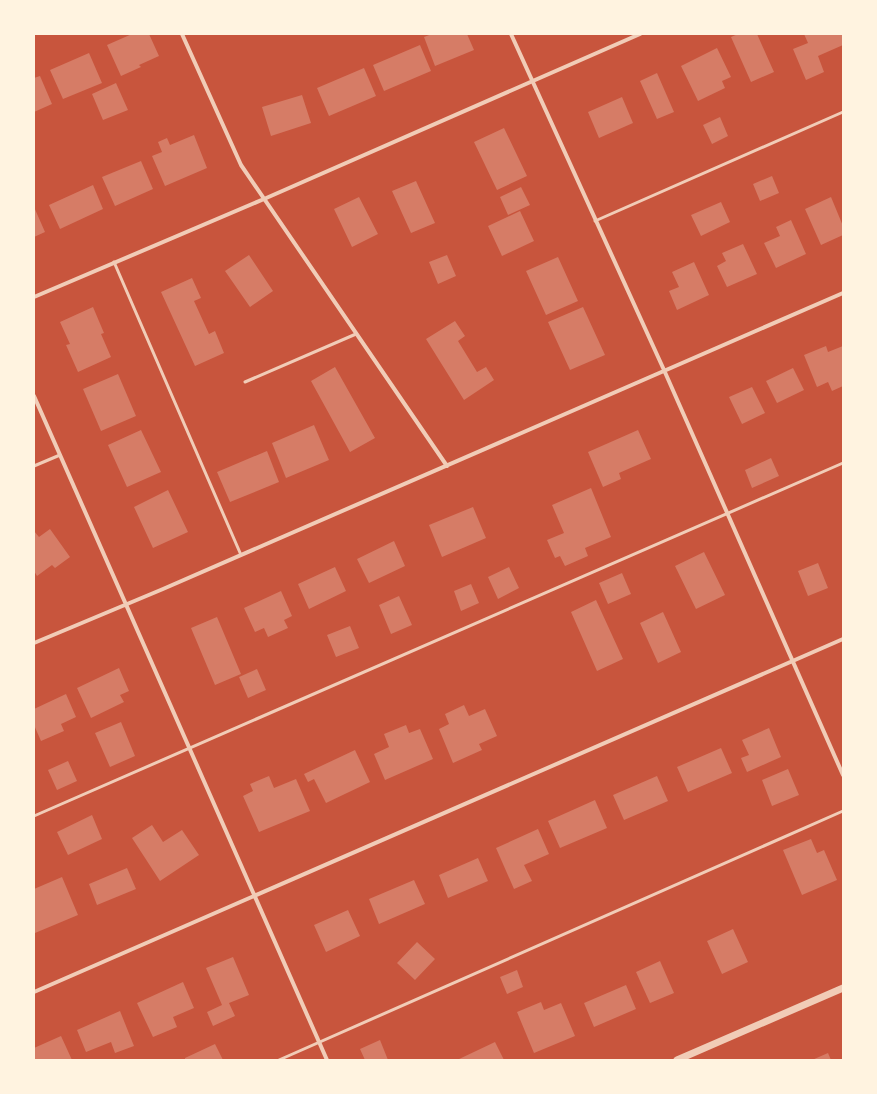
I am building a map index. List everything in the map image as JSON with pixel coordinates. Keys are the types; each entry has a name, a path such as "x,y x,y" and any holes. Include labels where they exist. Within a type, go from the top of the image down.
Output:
{"street":[{"path":"182,34 240,165 447,466"},
{"path":"511,34 664,370 843,775"},
{"path":"34,297 264,199 640,34"},
{"path":"34,643 241,556 843,293"},
{"path":"34,396 256,896 327,1060"},
{"path":"34,992 843,639"},
{"path":"677,1060 843,988"}],"lane":[{"path":"596,221 843,112"},
{"path":"114,262 241,556"},
{"path":"245,382 356,334"},
{"path":"34,466 60,455"},
{"path":"34,816 843,463"},
{"path":"279,1060 843,811"}],"building":[{"path":"132,34 149,34 159,56 139,65 141,67 121,76 107,45"},
{"path":"432,34 467,34 474,50 435,66 424,37"},
{"path":"738,34 757,34 774,72 751,82 731,37"},
{"path":"804,34 843,34 843,45 818,56 824,72 806,80 793,49 808,43"},
{"path":"420,45 431,71 384,91 373,65"},
{"path":"717,48 731,77 722,81 725,88 698,101 681,66"},
{"path":"89,53 102,83 63,99 50,70"},
{"path":"364,68 376,96 329,116 317,88"},
{"path":"657,73 674,112 657,119 640,81"},
{"path":"40,76 52,104 34,112 34,78"},
{"path":"116,83 128,110 103,120 92,94"},
{"path":"302,95 311,123 271,136 262,107"},
{"path":"622,97 633,123 599,138 588,112"},
{"path":"720,117 728,136 712,144 703,125"},
{"path":"504,128 527,176 497,190 474,142"},
{"path":"194,135 207,168 165,186 152,156 162,152 158,142 167,138 170,145"},
{"path":"141,161 153,189 115,206 102,177"},
{"path":"772,176 779,193 760,201 753,184"},
{"path":"416,181 435,223 411,233 392,191"},
{"path":"93,185 103,209 60,229 49,205"},
{"path":"521,187 530,205 508,215 500,197"},
{"path":"359,197 378,234 352,247 334,209"},
{"path":"831,197 843,226 843,235 821,245 805,209"},
{"path":"721,202 730,222 701,236 691,215"},
{"path":"34,207 45,232 34,237"},
{"path":"520,211 534,241 502,256 488,226"},
{"path":"791,220 806,254 776,268 764,243 780,236 776,227"},
{"path":"743,244 757,274 727,287 717,266 726,261 722,253"},
{"path":"249,255 273,291 250,307 225,271"},
{"path":"447,255 456,276 438,284 429,262"},
{"path":"558,257 578,301 546,315 526,271"},
{"path":"694,262 709,295 677,310 669,291 679,287 672,272"},
{"path":"192,278 201,298 194,301 209,334 215,331 224,353 195,366 161,292"},
{"path":"93,307 104,333 101,334 111,357 78,372 66,345 70,344 60,322"},
{"path":"583,307 605,355 570,370 548,322"},
{"path":"455,321 465,336 458,341 477,372 486,367 494,380 464,400 426,339"},
{"path":"826,346 828,352 843,346 843,386 832,391 828,382 817,387 804,355"},
{"path":"335,367 375,438 350,452 311,381"},
{"path":"793,368 804,390 777,403 766,381"},
{"path":"118,374 136,416 101,431 83,389"},
{"path":"752,387 765,413 742,424 729,397"},
{"path":"314,425 329,460 286,478 272,443"},
{"path":"141,430 161,472 127,487 108,445"},
{"path":"638,430 651,459 619,473 621,479 603,487 588,452"},
{"path":"267,451 279,482 230,502 217,472"},
{"path":"771,458 779,476 752,488 745,470"},
{"path":"591,488 611,537 585,548 588,556 565,566 560,556 555,558 547,540 564,533 552,505"},
{"path":"168,490 188,532 153,548 134,507"},
{"path":"473,507 486,538 442,557 429,525"},
{"path":"50,529 70,557 55,568 52,565 37,576 34,571 34,531 39,537"},
{"path":"394,541 405,566 369,583 357,559"},
{"path":"704,552 725,595 696,609 675,566"},
{"path":"818,563 828,588 808,596 798,571"},
{"path":"335,567 346,591 309,609 298,584"},
{"path":"509,567 519,588 498,599 488,577"},
{"path":"622,573 631,594 608,604 599,583"},
{"path":"471,584 479,603 461,611 454,591"},
{"path":"281,591 292,616 284,620 288,628 268,637 264,628 255,632 244,608"},
{"path":"399,596 412,625 391,634 379,605"},
{"path":"596,600 623,659 597,671 571,612"},
{"path":"663,612 681,652 658,663 640,623"},
{"path":"217,617 241,674 215,685 191,628"},
{"path":"350,626 359,648 336,657 327,635"},
{"path":"119,668 129,691 120,695 124,702 91,718 77,688"},
{"path":"257,669 266,690 248,698 239,677"},
{"path":"66,694 76,717 61,724 64,731 41,741 34,725 34,709"},
{"path":"464,705 469,716 485,709 497,736 479,744 482,750 453,763 439,729 449,724 445,714"},
{"path":"121,722 135,756 110,767 95,733"},
{"path":"406,725 409,733 420,729 433,759 385,780 374,754 389,747 384,734"},
{"path":"769,728 781,757 747,772 741,758 749,755 742,740"},
{"path":"721,748 732,773 688,792 677,767"},
{"path":"355,750 370,782 326,803 314,779 308,782 304,774"},
{"path":"68,761 77,781 57,790 48,770"},
{"path":"788,769 799,795 772,806 762,780"},
{"path":"269,776 274,788 296,779 310,811 259,832 243,796 253,791 250,784"},
{"path":"657,776 668,801 624,820 613,795"},
{"path":"595,800 607,828 560,848 548,821"},
{"path":"92,815 102,839 68,855 57,832"},
{"path":"152,825 163,842 182,830 199,855 160,881 132,838"},
{"path":"538,829 549,854 524,865 532,881 514,889 496,848"},
{"path":"811,839 817,853 824,850 837,880 802,895 783,850"},
{"path":"478,858 488,881 448,898 439,875"},
{"path":"127,868 136,889 97,905 89,884"},
{"path":"62,877 78,915 35,933 34,889"},
{"path":"414,880 425,904 379,924 369,899"},
{"path":"348,910 360,936 326,952 314,925"},
{"path":"733,929 748,962 722,974 707,941"},
{"path":"417,942 435,959 415,980 397,963"},
{"path":"233,957 249,995 229,1003 235,1016 213,1026 207,1012 222,1005 206,968"},
{"path":"660,961 674,993 650,1003 636,972"},
{"path":"517,970 523,987 507,994 500,977"},
{"path":"183,982 194,1008 173,1017 177,1027 153,1037 137,1003"},
{"path":"626,985 636,1009 594,1027 584,1003"},
{"path":"541,1002 544,1010 561,1003 575,1036 534,1053 517,1012"},
{"path":"120,1011 134,1046 115,1053 111,1042 86,1052 77,1030"},
{"path":"61,1036 72,1060 34,1060 34,1048"},
{"path":"380,1040 388,1060 365,1060 360,1049"},
{"path":"495,1042 504,1060 457,1060"},
{"path":"215,1044 223,1060 185,1060 185,1058"},
{"path":"828,1053 831,1060 812,1060"}]}
